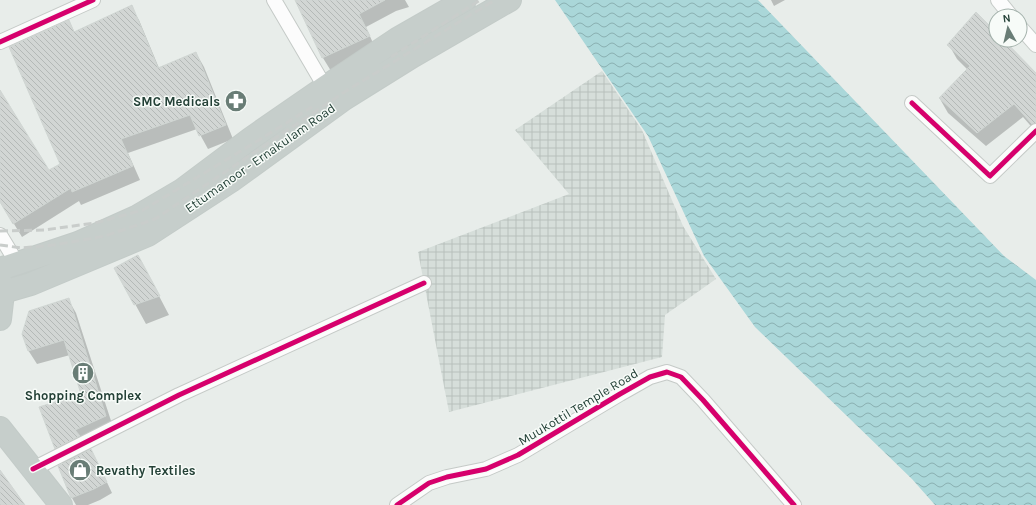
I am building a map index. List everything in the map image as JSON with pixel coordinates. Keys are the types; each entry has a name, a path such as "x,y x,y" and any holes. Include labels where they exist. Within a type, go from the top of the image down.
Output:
{"highway":[{"path":"8,266 78,243 136,217 182,190 250,139 397,39 465,0"},
{"name":"Ettumanoor - Ernakulam Road","path":"1,289 31,284 148,235 231,181 344,99 413,56 510,0"},
{"path":"397,39 413,56"},
{"path":"0,319 1,289"},
{"path":"1,430 60,505"}],"street":[{"path":"0,42 93,0"},
{"path":"274,0 325,87"},
{"path":"998,0 1004,8"},
{"path":"1028,36 1036,45"},
{"path":"912,103 990,176 1036,131"},
{"path":"0,235 8,266"},
{"path":"32,470 179,395 424,283"},
{"name":"Muukottil Temple Road","path":"397,505 429,483 447,477 486,469 518,455 650,377 667,372 681,377 703,400 794,505"}],"shaded area":[{"path":"602,71 642,130 683,226 716,279 665,315 662,357 449,412 418,252 569,194 515,130"}],"water":[{"path":"555,0 758,0 1004,256 1036,280 1036,505 935,505 912,479 755,327 704,256 648,136"}],"building":[{"path":"295,0 385,0 359,14 370,36 322,58"},
{"path":"132,5 158,68 196,52 226,125 199,136 190,115 121,139 133,166 72,192 71,188 13,224 0,202 0,90 49,170 60,164 9,47 69,20 74,32"},
{"path":"976,12 988,24 988,48 1012,48 1036,73 1036,123 1032,124 1014,104 977,133 939,98 970,66 947,45"},
{"path":"138,255 160,296 134,305 114,268"},
{"name":"Shopping Complex","path":"69,298 106,416 75,430 80,436 55,449 39,407 81,394 64,340 28,351 22,334 29,311"},
{"name":"Revathy Textiles","path":"91,449 107,482 71,498 58,466"},
{"path":"0,470 25,505 0,505"}],"railway":[{"path":"391,57 480,0"},
{"path":"0,245 22,248 54,245 105,236 155,219 346,91 495,0"},
{"path":"0,231 44,230 95,223 143,210 312,107"}],"cycle path":[{"path":"0,42 93,0"},
{"path":"912,103 990,176 1036,131"},
{"path":"33,469 179,395 424,283"},
{"path":"397,505 429,483 447,477 486,469 518,455 650,377 667,372 681,377 703,400 794,505"}],"place":[{"name":"SMC Medicals","path":"236,101"},
{"name":"Shopping Complex","path":"83,373"},
{"name":"Revathy Textiles","path":"80,470"}]}
